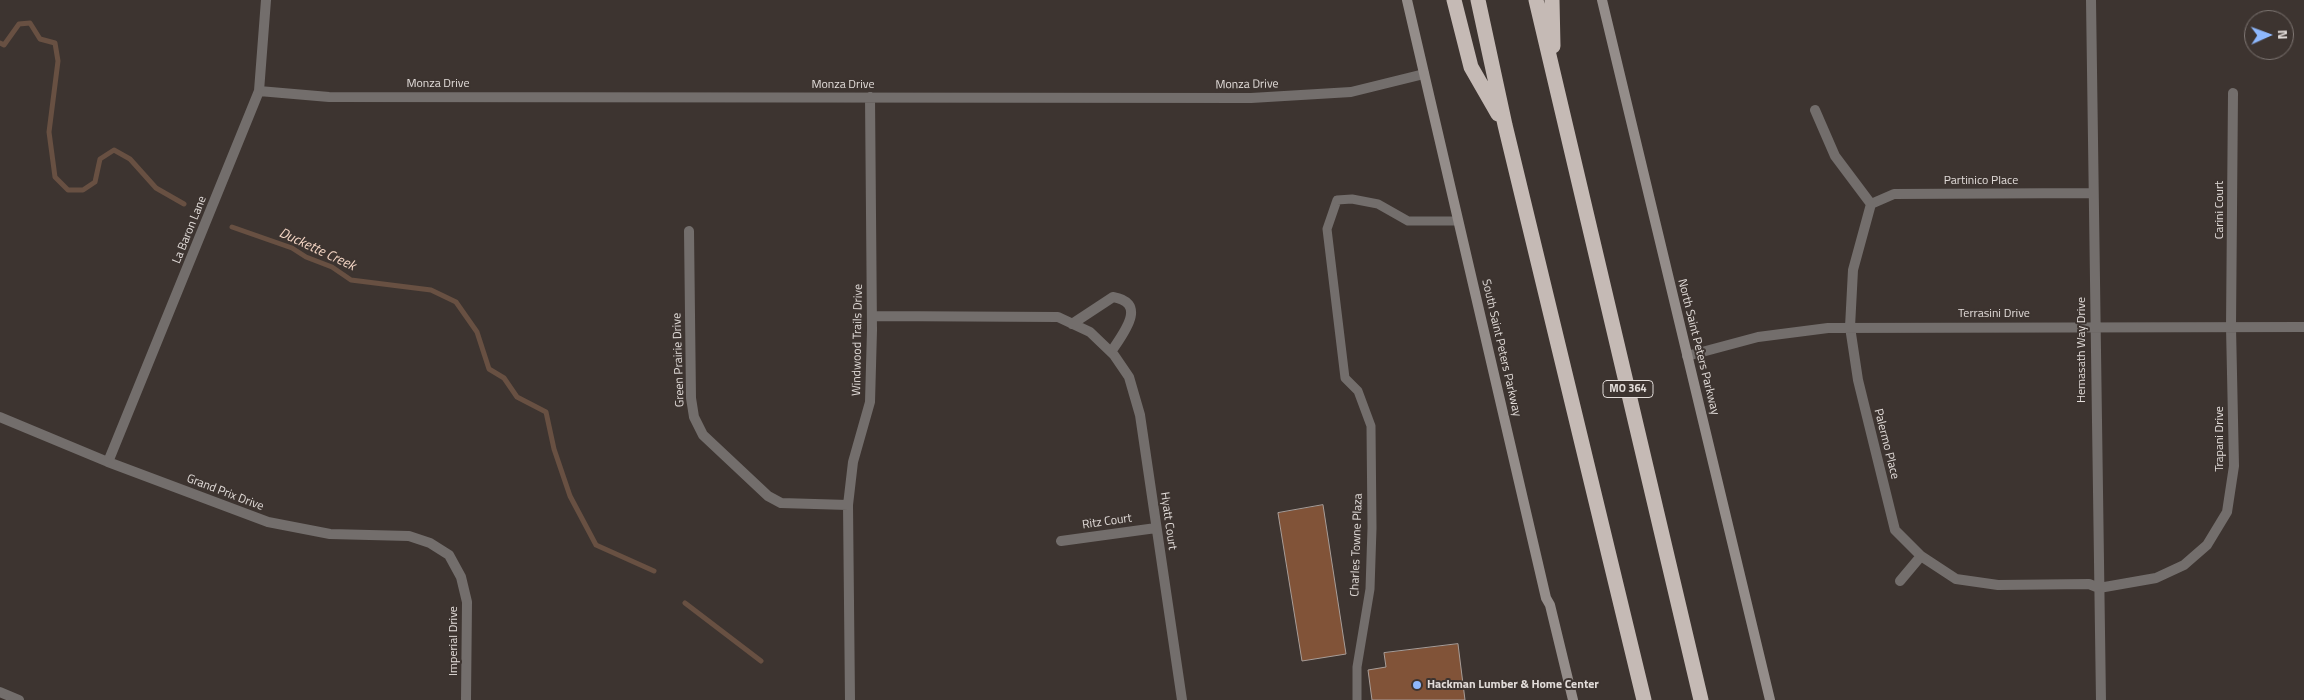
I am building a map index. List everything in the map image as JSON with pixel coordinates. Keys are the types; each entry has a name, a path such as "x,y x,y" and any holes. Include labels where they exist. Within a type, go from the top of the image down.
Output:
{"highway":[{"path":"1454,0 1471,67 1505,125"},
{"path":"1478,0 1505,125 1644,700"},
{"name":"MO 364","path":"1536,0 1701,700"},
{"path":"1552,0 1554,77"}],"main road":[{"name":"South Saint Peters Parkway","path":"1407,0 1546,598 1550,605 1573,700"},
{"name":"North Saint Peters Parkway","path":"1602,0 1770,700"}],"street":[{"name":"La Baron Lane","path":"108,462 259,91 266,0"},
{"name":"Hemasath Way Drive","path":"2091,0 2094,326 2101,700"},
{"name":"Monza Drive","path":"259,91 329,97 1251,98 1351,92 1424,74"},
{"name":"Carini Court","path":"2231,327 2233,93"},
{"name":"Windwood Trails Drive","path":"850,700 848,505 853,462 870,402 872,316 870,97"},
{"path":"1815,110 1834,156 1871,204 1853,270 1850,327"},
{"name":"Partinico Place","path":"1871,204 1894,194 2094,193"},
{"name":"Green Prairie Drive","path":"689,231 691,398 694,417 703,435 768,496 781,504 848,505"},
{"path":"1072,324 1113,297 1125,301 1130,308 1131,319 1111,352"},
{"name":"Hyatt Court","path":"872,316 1058,317 1090,332 1111,352 1129,377 1140,415 1182,700"},
{"name":"Palermo Place","path":"1850,327 1858,380 1895,530 1921,556 1956,579 1998,584 2088,584 2098,588"},
{"name":"Trapani Drive","path":"2098,588 2156,578 2184,565 2207,545 2227,512 2234,466 2231,327"},
{"name":"Terrasini Drive","path":"1687,356 1758,338 1828,328 2304,327"},
{"name":"Grand Prix Drive","path":"0,417 108,462 268,522 330,534 409,536 430,543 449,555"},
{"name":"Ritz Court","path":"1060,540 1156,528"},
{"name":"Imperial Drive","path":"449,555 461,578 467,602 466,700"},
{"path":"1900,581 1921,556"},
{"path":"0,692 19,700"}],"lane":[{"name":"Charles Towne Plaza","path":"1357,700 1357,667 1370,589 1372,528 1371,426 1358,391 1345,378 1336,320 1327,229 1337,200 1352,199 1378,204 1408,222 1458,220"}],"building":[{"path":"1323,505 1346,654 1302,661 1278,513"},
{"name":"Hackman Lumber & Home Center","path":"1458,644 1465,700 1372,700 1368,670 1386,667 1384,653"}],"waterway":[{"name":"Duckette Creek","path":"0,43 4,45 19,24 30,23 40,39 55,43 58,61 49,132 55,177 68,190 83,190 95,182 100,159 114,150 130,159 156,188 184,204"},
{"name":"Duckette Creek","path":"232,227 292,248 306,257 332,267 351,280 431,290 456,302 477,332 489,369 504,378 517,397 546,412 554,449 570,496 596,545 654,571"},
{"name":"Duckette Creek","path":"685,603 761,661"}],"place":[{"name":"Hackman Lumber & Home Center","path":"1417,685"}]}
